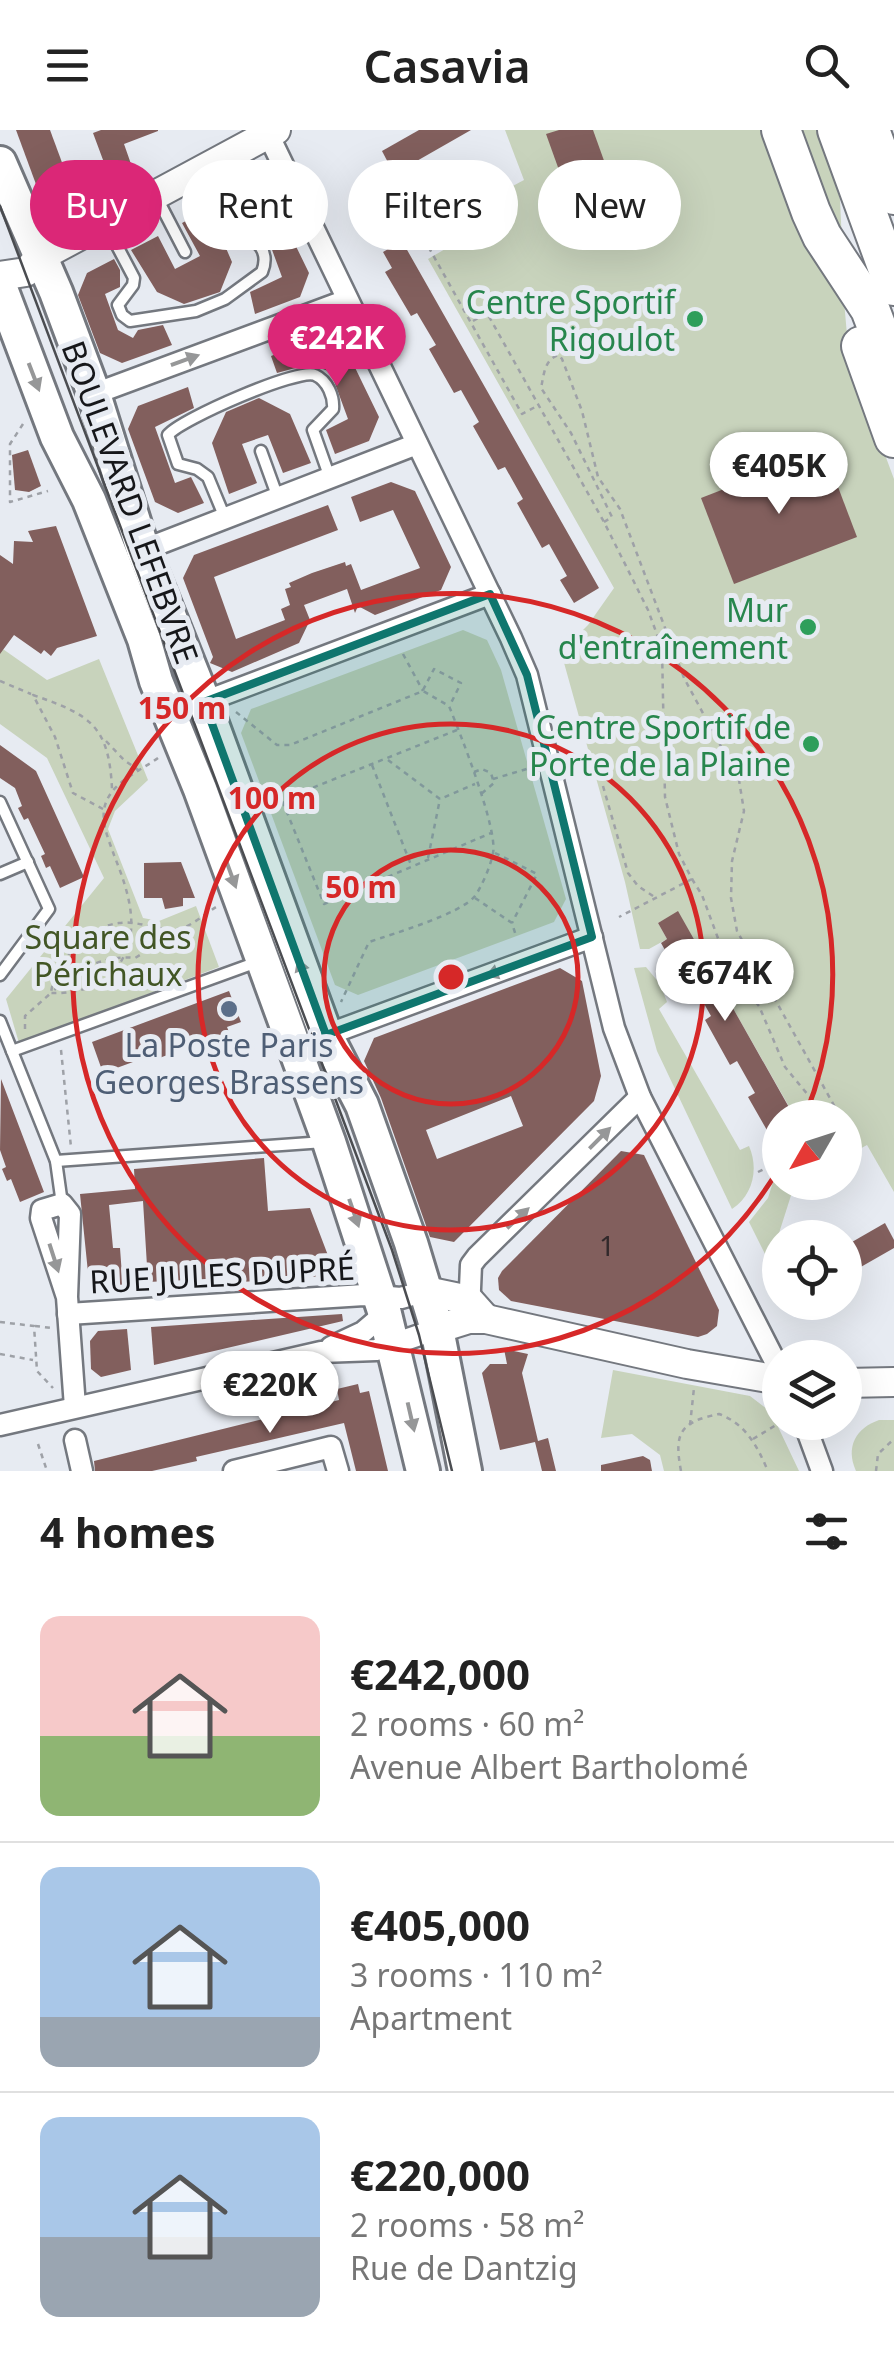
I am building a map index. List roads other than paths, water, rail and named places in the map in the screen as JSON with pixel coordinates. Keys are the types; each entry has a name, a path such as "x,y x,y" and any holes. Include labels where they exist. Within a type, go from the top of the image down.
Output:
{"highway":[{"path":"781,130 810,212 870,309 894,372"},
{"path":"850,135 894,195"},
{"path":"850,135 851,255"},
{"path":"850,135 894,286"},
{"path":"852,304 862,351 894,438"}],"main road":[{"path":"220,160 272,132"},
{"name":"BOULEVARD LEFEBVRE","path":"0,162 94,394 143,550 212,699 362,1105 423,1471"},
{"path":"0,274 26,272 54,250"},
{"name":"BOULEVARD LEFEBVRE","path":"0,286 57,437 89,500 144,639 329,1142 397,1309"},
{"name":"BOULEVARD LEFEBVRE","path":"397,1309 465,1317 464,1471"},
{"path":"465,1317 762,1377"},
{"path":"862,1383 894,1382"}],"street":[{"path":"272,132 347,300 526,675 614,1028 640,1097 764,1340"},
{"path":"94,394 347,300"},
{"path":"143,550 417,444"},
{"path":"169,715 490,594"},
{"path":"332,1020 592,938"},
{"path":"320,1352 363,1332 397,1309 465,1317 471,1266 476,1257 640,1097"},
{"path":"62,1204 70,1214 63,1313 75,1407"},
{"path":"0,1425 320,1352 376,1350 397,1309"},
{"name":"RUE JULES DUPRÉ","path":"63,1313 397,1309"},
{"path":"75,1440 82,1471"},
{"path":"811,1440 822,1471"},
{"path":"234,1471 331,1447 338,1471"}],"lane":[{"path":"162,209 184,252"},
{"path":"120,250 134,278 134,285 118,305 130,321 196,311 225,300 262,272 264,257 260,250"},
{"path":"225,518 208,477 178,464 168,434 182,423 268,386 309,374 328,386 333,409 313,430 330,478"},
{"path":"261,451 278,498"},
{"path":"0,802 49,908 0,975"},
{"path":"0,874 28,862"},
{"path":"12,1051 263,960"},
{"path":"0,1021 56,1161 62,1204"},
{"path":"56,1161 329,1142"},
{"path":"75,1407 75,1440"}],"tram line":[{"path":"0,206 392,1250 419,1335 452,1471"}],"place":[{"name":"Centre Sportif Rigoulot","path":"695,319"},
{"name":"Mur d'entraînement","path":"808,627"},
{"name":"Centre Sportif de Porte de la Plaine","path":"811,744"},
{"name":"La Poste Paris Georges Brassens","path":"229,1009"}],"park label":[{"name":"Square des Périchaux","path":"108,954"}]}
